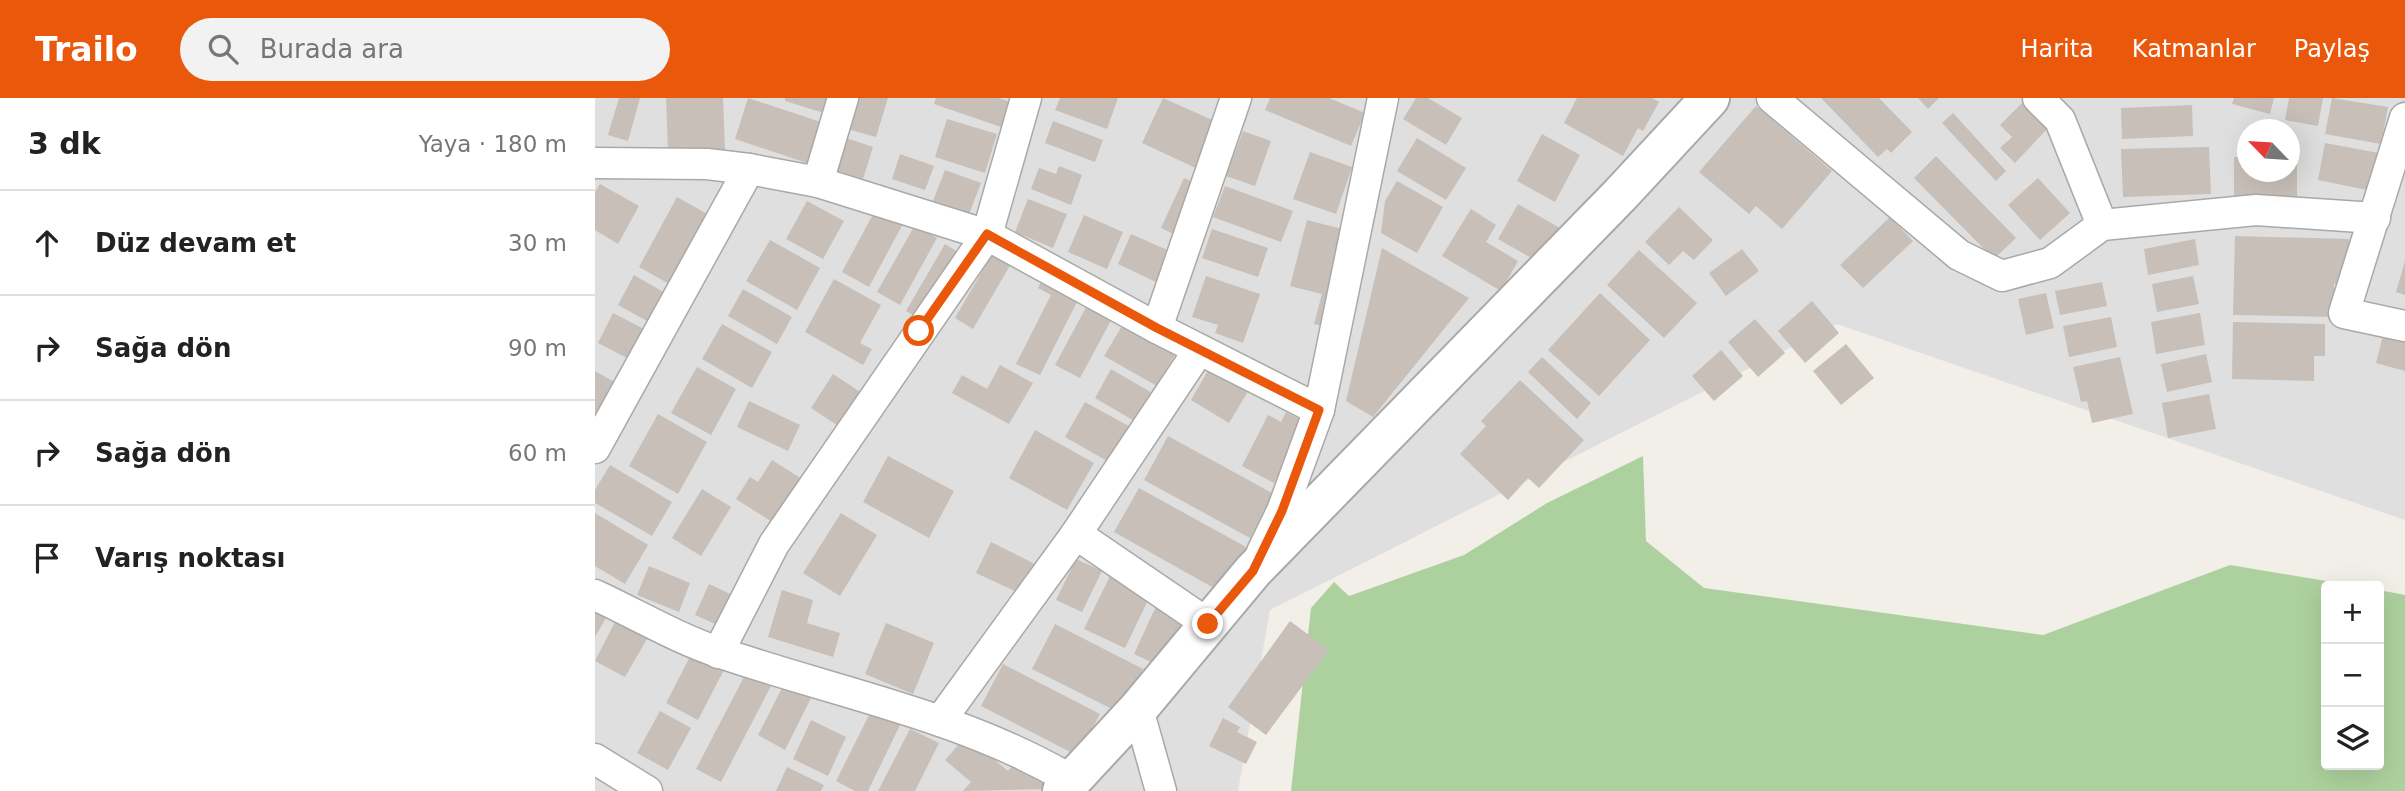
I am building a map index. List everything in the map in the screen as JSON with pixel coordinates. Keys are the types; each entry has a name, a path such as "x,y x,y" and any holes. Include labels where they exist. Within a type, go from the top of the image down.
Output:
{"street":[{"path":"818,182 843,98"},
{"path":"719,653 774,544 987,234 1026,98"},
{"path":"1157,328 1235,98"},
{"path":"1253,571 1282,511 1319,410 1383,98"},
{"path":"595,595 719,653 940,721 1049,767 1067,786 1139,709 1253,571 1620,195 1710,98"},
{"path":"1772,98 1959,255 2002,276 2050,263 2102,225 2256,210 2375,218"},
{"path":"2038,98 2068,109 2102,225"},
{"path":"2405,118 2400,159 2375,218 2344,313 2405,326"},
{"path":"595,163 707,164 749,169 818,182 987,234 1157,328 1319,410"},
{"path":"595,448 749,169"},
{"path":"940,721 1076,534 1199,350"},
{"path":"1076,534 1208,624"},
{"path":"1139,709 1160,791"},
{"path":"595,760 647,791"}],"shaded area":[{"path":"595,98 2405,98 2405,520 1837,324 1270,610 1238,791 595,791"}],"green space":[{"path":"1643,456 1646,541 1704,588 2043,635 2230,565 2326,581 2321,581 2321,770 2384,770 2384,591 2405,595 2405,791 1291,791 1311,608 1334,582 1349,596 1464,555 1547,503"}],"building":[{"path":"619,98 640,98 628,141 608,135"},
{"path":"666,98 723,98 725,150 668,152"},
{"path":"748,98 824,123 810,164 735,139"},
{"path":"785,98 829,98 824,113 785,101"},
{"path":"853,98 888,98 876,137 844,128"},
{"path":"936,98 999,98 1010,102 1001,127 934,104"},
{"path":"1060,98 1118,98 1107,129 1055,110"},
{"path":"1163,98 1219,123 1198,169 1142,143"},
{"path":"1270,98 1329,98 1365,113 1351,146 1265,110"},
{"path":"1416,98 1428,98 1462,118 1446,145 1403,119"},
{"path":"1577,98 1652,98 1659,102 1643,131 1638,128 1623,156 1564,123"},
{"path":"1821,98 1879,98 1912,132 1891,153 1887,149 1878,157"},
{"path":"1918,98 1939,98 1928,109"},
{"path":"2234,98 2274,98 2270,114 2232,104"},
{"path":"2289,98 2323,98 2318,126 2300,123 2300,119 2285,119"},
{"path":"2332,98 2388,107 2381,144 2325,134"},
{"path":"2025,100 2050,126 2015,163 2000,148 2012,137 2000,125"},
{"path":"2192,105 2193,136 2122,139 2121,108"},
{"path":"1756,106 1832,171 1782,229 1756,206 1749,214 1699,172"},
{"path":"1953,113 2006,171 1996,181 1942,123"},
{"path":"947,119 997,134 985,173 935,157"},
{"path":"1053,121 1103,140 1095,162 1045,143"},
{"path":"1243,131 1271,141 1255,186 1226,176"},
{"path":"1542,134 1580,155 1555,202 1517,181"},
{"path":"843,137 873,147 863,179 832,169"},
{"path":"1417,138 1466,168 1446,200 1397,171"},
{"path":"2325,143 2379,153 2372,191 2318,180"},
{"path":"2209,147 2211,194 2123,197 2121,149"},
{"path":"1310,152 1352,167 1336,214 1293,199"},
{"path":"900,154 934,166 925,190 892,179"},
{"path":"1936,156 2016,238 1994,259 1914,178"},
{"path":"2234,157 2237,157 2237,182 2297,182 2297,197 2234,198"},
{"path":"1059,166 1082,175 1071,205 1031,189 1039,168 1056,174"},
{"path":"945,170 981,183 969,214 933,201"},
{"path":"1184,178 1199,185 1176,235 1161,228"},
{"path":"2038,178 2070,213 2040,240 2008,205"},
{"path":"1397,181 1443,207 1417,253 1381,233 1385,201"},
{"path":"600,184 639,206 618,244 595,230 595,192"},
{"path":"1225,186 1293,211 1281,242 1213,217"},
{"path":"677,197 709,215 671,285 639,267"},
{"path":"1028,199 1067,214 1053,248 1015,232"},
{"path":"807,201 844,221 823,259 786,239"},
{"path":"1518,204 1560,228 1540,263 1498,239"},
{"path":"878,205 905,220 869,287 842,272"},
{"path":"1679,207 1713,240 1694,260 1683,251 1669,265 1645,242"},
{"path":"1471,209 1496,225 1486,242 1518,261 1501,291 1442,256"},
{"path":"1084,215 1123,232 1107,269 1068,252"},
{"path":"1890,217 1913,241 1863,288 1840,265"},
{"path":"1307,220 1346,230 1322,326 1314,324 1322,294 1290,286"},
{"path":"915,225 937,238 900,305 877,292"},
{"path":"1212,229 1268,248 1258,277 1202,258"},
{"path":"1131,234 1172,252 1158,283 1118,264"},
{"path":"2235,236 2349,239 2347,285 2334,284 2334,317 2233,315"},
{"path":"2195,239 2199,265 2148,275 2144,249"},
{"path":"770,240 820,268 797,310 746,281"},
{"path":"945,244 961,254 922,320 906,311"},
{"path":"1382,248 1469,298 1373,417 1346,401"},
{"path":"1742,249 1759,271 1726,296 1709,273"},
{"path":"1639,250 1697,303 1664,338 1607,285"},
{"path":"994,251 1012,262 973,329 955,318"},
{"path":"2405,261 2405,295 2396,292"},
{"path":"634,275 665,293 649,322 618,305"},
{"path":"1044,275 1081,294 1040,375 1016,364 1051,295 1038,288"},
{"path":"1206,276 1260,294 1243,343 1215,333 1218,325 1192,317"},
{"path":"2193,276 2199,304 2157,312 2152,284"},
{"path":"834,279 881,305 860,343 872,349 863,365 805,332"},
{"path":"2102,282 2107,306 2060,315 2055,291"},
{"path":"743,289 792,317 777,344 728,316"},
{"path":"1600,293 1650,340 1599,396 1548,350"},
{"path":"2046,293 2054,328 2026,335 2018,299"},
{"path":"1090,300 1115,313 1080,378 1055,365"},
{"path":"1812,301 1839,333 1805,363 1778,331"},
{"path":"613,313 644,329 629,359 598,343"},
{"path":"2200,313 2205,345 2156,354 2151,322"},
{"path":"2111,317 2117,347 2069,357 2063,326"},
{"path":"1755,319 1785,353 1758,377 1728,342"},
{"path":"1125,321 1177,351 1157,386 1104,356"},
{"path":"2233,322 2325,324 2325,356 2314,356 2314,381 2232,379"},
{"path":"722,324 772,352 752,388 702,359"},
{"path":"2383,335 2405,341 2405,371 2376,363"},
{"path":"1846,344 1874,378 1841,405 1813,371"},
{"path":"1721,350 1743,376 1714,401 1692,376"},
{"path":"2206,354 2212,382 2167,392 2161,364"},
{"path":"1542,357 1591,403 1577,419 1528,372"},
{"path":"2120,357 2133,414 2092,423 2087,401 2081,402 2073,367"},
{"path":"1000,365 1033,383 1009,424 952,393 962,375 987,389"},
{"path":"697,367 736,389 711,435 671,413"},
{"path":"1210,367 1249,390 1229,423 1191,400"},
{"path":"1111,369 1154,394 1138,423 1095,398"},
{"path":"595,371 618,384 595,424"},
{"path":"833,374 871,399 849,433 811,408"},
{"path":"1520,380 1584,440 1539,488 1528,478 1508,500 1460,454 1486,426 1481,421"},
{"path":"2209,394 2216,429 2168,438 2162,403"},
{"path":"749,401 800,425 788,451 737,427"},
{"path":"1085,402 1134,429 1114,465 1065,437"},
{"path":"1286,412 1305,422 1274,483 1242,466 1268,415 1281,422"},
{"path":"658,414 707,442 678,494 629,466"},
{"path":"1035,430 1094,463 1067,510 1009,478"},
{"path":"1168,436 1274,494 1250,538 1144,480"},
{"path":"888,456 954,491 929,538 863,502"},
{"path":"772,460 805,481 783,529 736,499 750,477 758,482"},
{"path":"610,465 672,502 652,536 595,503 595,490"},
{"path":"1139,488 1246,547 1221,592 1114,532"},
{"path":"702,489 731,507 701,556 672,538"},
{"path":"595,513 648,545 625,584 595,566"},
{"path":"841,513 877,535 840,596 803,573"},
{"path":"991,542 1035,564 1021,594 976,573"},
{"path":"1076,559 1102,571 1082,612 1056,600"},
{"path":"649,566 690,583 679,612 637,595"},
{"path":"1110,576 1150,596 1125,648 1084,629"},
{"path":"709,584 743,600 729,630 695,615"},
{"path":"782,590 813,600 807,623 840,633 833,657 768,637"},
{"path":"1158,602 1191,618 1166,669 1134,654"},
{"path":"595,611 606,618 595,637"},
{"path":"619,614 651,632 625,677 595,661"},
{"path":"1290,621 1329,650 1266,735 1228,707"},
{"path":"886,623 934,643 913,694 865,674"},
{"path":"1055,624 1143,669 1120,713 1032,669"},
{"path":"694,649 726,666 698,720 666,703"},
{"path":"1003,664 1100,714 1078,756 981,706"},
{"path":"746,673 771,686 721,782 696,769"},
{"path":"788,676 815,690 785,750 758,735"},
{"path":"872,709 901,723 868,791 855,791 836,781"},
{"path":"660,711 691,728 668,770 637,753"},
{"path":"1223,718 1240,727 1237,732 1257,742 1246,764 1209,746"},
{"path":"811,720 846,737 828,776 793,759"},
{"path":"910,729 939,743 915,791 878,791"},
{"path":"966,736 1008,771 1017,760 1052,789 963,791 971,782 945,760"},
{"path":"787,767 824,785 821,791 776,791"}],"route":[{"path":"919,331 987,234 1157,328 1319,410 1282,511 1253,571 1208,624"}]}
